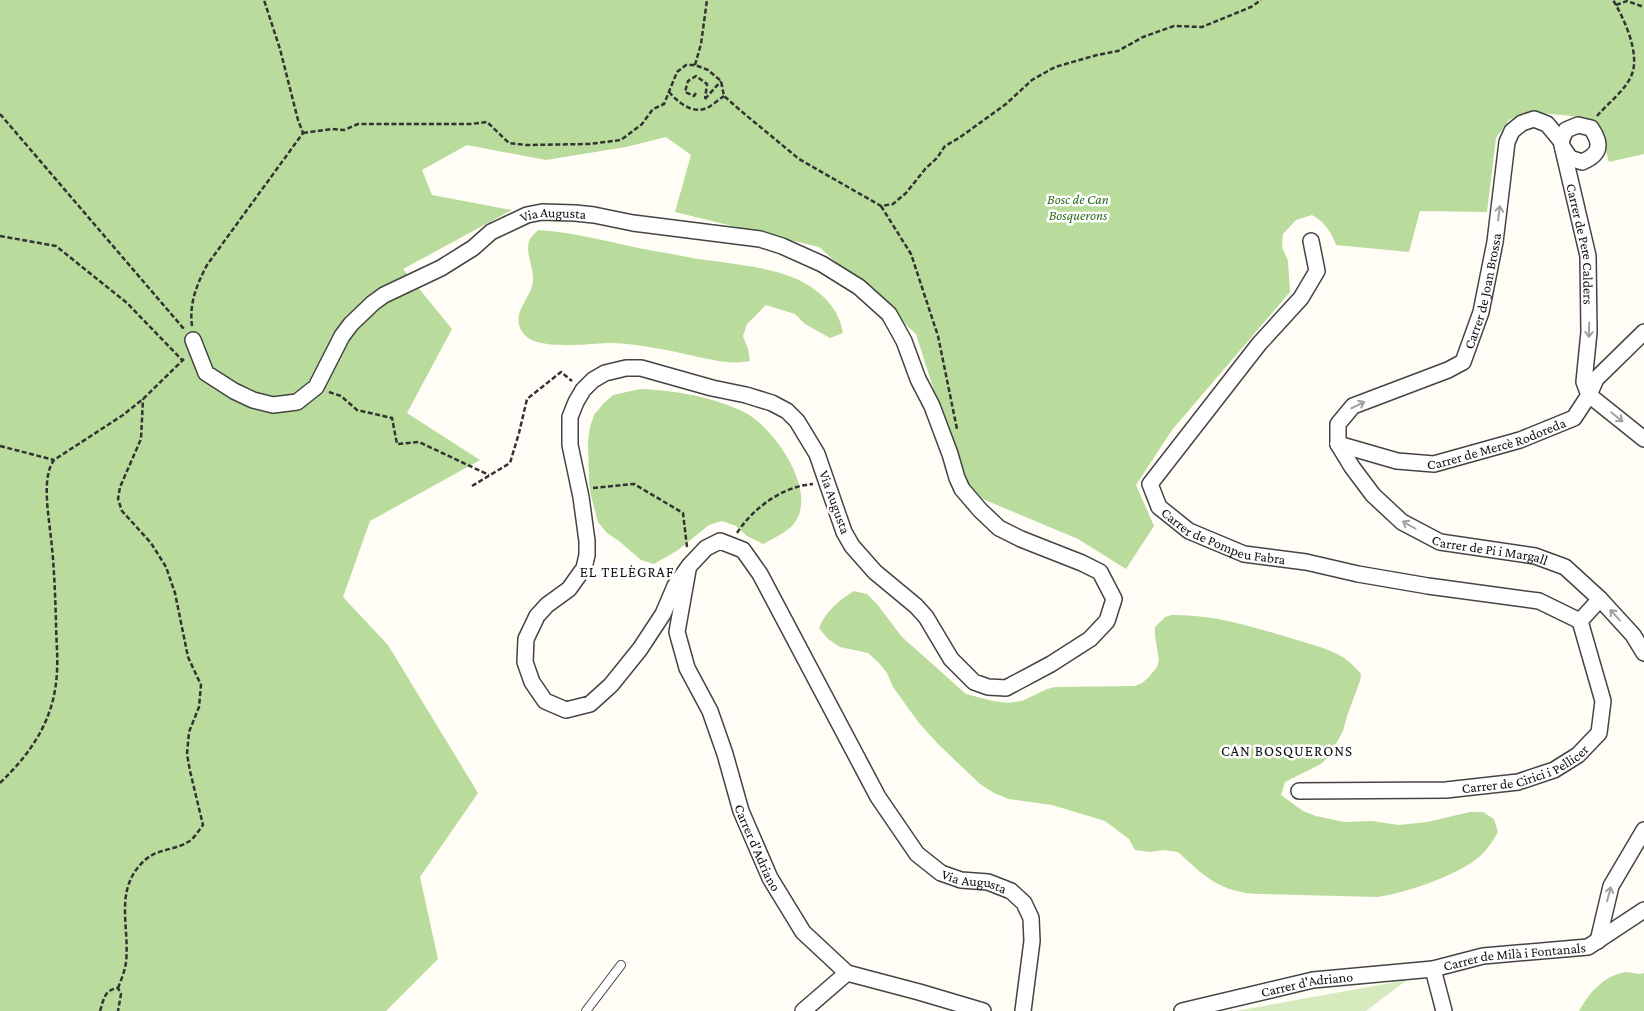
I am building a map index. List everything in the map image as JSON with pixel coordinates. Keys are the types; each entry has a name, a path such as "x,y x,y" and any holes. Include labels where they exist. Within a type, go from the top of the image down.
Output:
{"street":[{"name":"Carrer de Pere Calders","path":"1522,122 1534,119 1547,124 1562,144 1588,256 1589,332 1584,382 1589,396"},
{"name":"Carrer de Joan Brossa","path":"1338,444 1338,424 1353,406 1448,370 1463,362 1481,312 1495,242 1507,142 1512,131 1522,122"},
{"path":"1578,125 1591,128 1598,138 1599,149 1593,157 1582,162 1570,158 1562,144 1566,130 1578,125"},
{"name":"Via Augusta","path":"194,340 206,373 234,391 253,400 273,405 297,402 316,388 335,349 347,330 373,303 384,295 441,268 473,248 491,232 513,220 527,214 542,212 575,212 633,223 760,239 803,254 859,287 889,314 904,342 918,379 932,406 962,489 999,528 1021,540 1082,563 1100,572 1114,600 1107,621 1090,639 1051,664 1006,688 988,687 974,682 951,659 926,617 876,572 852,546 844,532 818,454 798,421 787,411 772,403 746,395 712,388 641,368 626,368 605,373 593,380 583,390 570,417 570,445 579,489 588,555 584,568 568,589 547,605 537,616 526,639 525,662 532,682 545,701 566,710 590,704 611,685 640,649 663,614 674,586 706,548 720,542 743,550 760,574 878,797 917,854 941,873 961,880 988,882 1011,891 1024,903 1032,918 1032,941 1023,1011"},
{"name":"Carrer de Pompeu Fabra","path":"1311,241 1317,270 1301,298 1259,344 1150,484 1159,507 1189,531 1244,554 1306,562 1358,574 1428,586 1539,601 1580,621"},
{"name":"Carrer de Mercè Rodoreda","path":"1338,444 1397,461 1434,464 1520,440 1574,418 1589,396 1596,379 1644,332"},
{"path":"1589,396 1644,439"},
{"name":"Carrer de Pi i Margall","path":"1338,444 1373,495 1402,522 1440,542 1535,556 1565,567 1600,599 1633,635 1644,653"},
{"name":"Carrer d'Adriano","path":"689,566 677,632 687,668 710,711 725,754 740,811 770,878 803,932 847,973 982,1011"},
{"path":"1580,621 1600,599"},
{"name":"Carrer de Cirici i Pellicer","path":"1299,791 1446,790 1518,782 1554,770 1578,755 1599,733 1603,701 1580,621"},
{"path":"1598,941 1611,886 1644,830"},
{"name":"Carrer de Milà i Fontanals","path":"1433,969 1483,956 1588,947 1644,910"},
{"path":"1433,969 1444,1011"},
{"name":"Carrer d'Adriano","path":"1182,1011 1312,980 1433,969"},
{"path":"803,1011 847,973"}],"lane":[{"path":"586,1011 621,965"}],"path":[{"path":"264,0 280,49 303,133"},
{"path":"695,65 701,44 707,0"},
{"path":"881,206 893,204 906,193 926,168 937,158 945,146 1006,104 1032,80 1055,67 1118,51 1143,37 1174,26 1202,27 1250,7 1261,0"},
{"path":"1591,128 1597,115 1626,84 1632,73 1633,58 1630,42 1624,19 1613,0"},
{"path":"1616,5 1627,1 1644,7"},
{"path":"0,782 20,763 30,750 46,722 54,699 57,661 54,564 48,516 47,478 50,467 54,460 102,430 144,399 183,361 194,340 191,321 192,302 198,283 207,265 303,133 332,129 344,130 358,124 471,124 487,122 509,143 526,145 588,144 621,140 642,124 653,109 664,104 677,72 686,65 695,65 708,70 721,81 724,96 799,159 881,206 911,254 938,336 958,427 950,454"},
{"path":"696,94 694,96 685,92 688,81 696,76 707,84 705,99 721,81"},
{"path":"669,92 677,101 690,108 703,110 724,96"},
{"path":"0,114 194,340"},
{"path":"0,236 56,246 127,304 183,361"},
{"path":"472,486 510,463 527,399 561,372 583,390"},
{"path":"316,388 341,396 356,410 392,418 398,444 419,442 490,476"},
{"path":"118,1011 121,994 118,988 126,964 124,919 126,894 134,872 147,858 189,842 203,825 187,754 189,732 199,707 201,685 188,657 175,593 166,567 151,543 122,511 118,499 120,488 141,439 144,399"},
{"path":"0,446 54,460"},
{"path":"729,545 753,512 772,499 803,485 828,483"},
{"path":"579,489 634,484 683,513 689,566"},
{"path":"100,1011 106,993 118,988"}],"green space":[{"name":"Bosc de Can Bosquerons","path":"0,0 1644,0 1644,154 1609,162 1600,129 1584,117 1528,112 1509,120 1496,138 1487,212 1420,211 1409,252 1336,245 1327,228 1317,218 1312,215 1296,220 1283,234 1282,247 1288,261 1290,292 1172,430 1136,485 1154,526 1126,569 1078,539 966,492 916,334 819,247 675,212 691,155 666,137 626,147 546,160 467,145 422,170 432,195 512,210 403,269 452,329 407,413 480,460 370,521 343,597 388,645 478,793 420,877 438,959 386,1011 0,1011"},
{"path":"538,230 567,233 654,251 757,268 789,276 815,289 828,301 838,316 843,333 830,338 805,324 795,314 766,305 747,324 743,336 750,361 722,362 653,348 611,343 551,345 539,343 530,339 519,326 520,312 532,287 533,280 528,243"},
{"path":"640,389 679,393 720,402 744,412 767,430 788,459 796,475 800,490 801,506 797,519 791,527 763,544 747,536 736,526 722,521 709,525 678,550 654,564 641,560 607,533 598,522 591,496 588,441 590,427 594,415 613,395"},
{"path":"854,591 867,594 902,637 966,694 1008,703 1022,701 1055,687 1135,686 1142,683 1157,667 1159,660 1155,627 1165,617 1172,615 1219,619 1327,650 1339,655 1353,665 1361,674 1360,681 1343,731 1330,755 1321,764 1285,782 1281,795 1303,811 1344,822 1372,821 1399,825 1427,822 1470,812 1483,812 1494,819 1498,832 1485,851 1470,864 1445,877 1390,895 1378,897 1260,894 1229,889 1214,882 1200,872 1178,852 1135,850 1129,839 1105,821 1052,805 1009,799 994,793 980,784 919,723 893,687 887,673 879,663 868,653 840,647 828,639 819,628 825,616 833,607"},
{"path":"1626,972 1644,973 1644,1011 1579,1011 1588,997 1604,981"},
{"path":"1407,980 1366,1011 1236,1011"}],"district":[{"name":"EL TELÈGRAF","path":"627,572"},
{"name":"CAN BOSQUERONS","path":"1287,751"}]}
